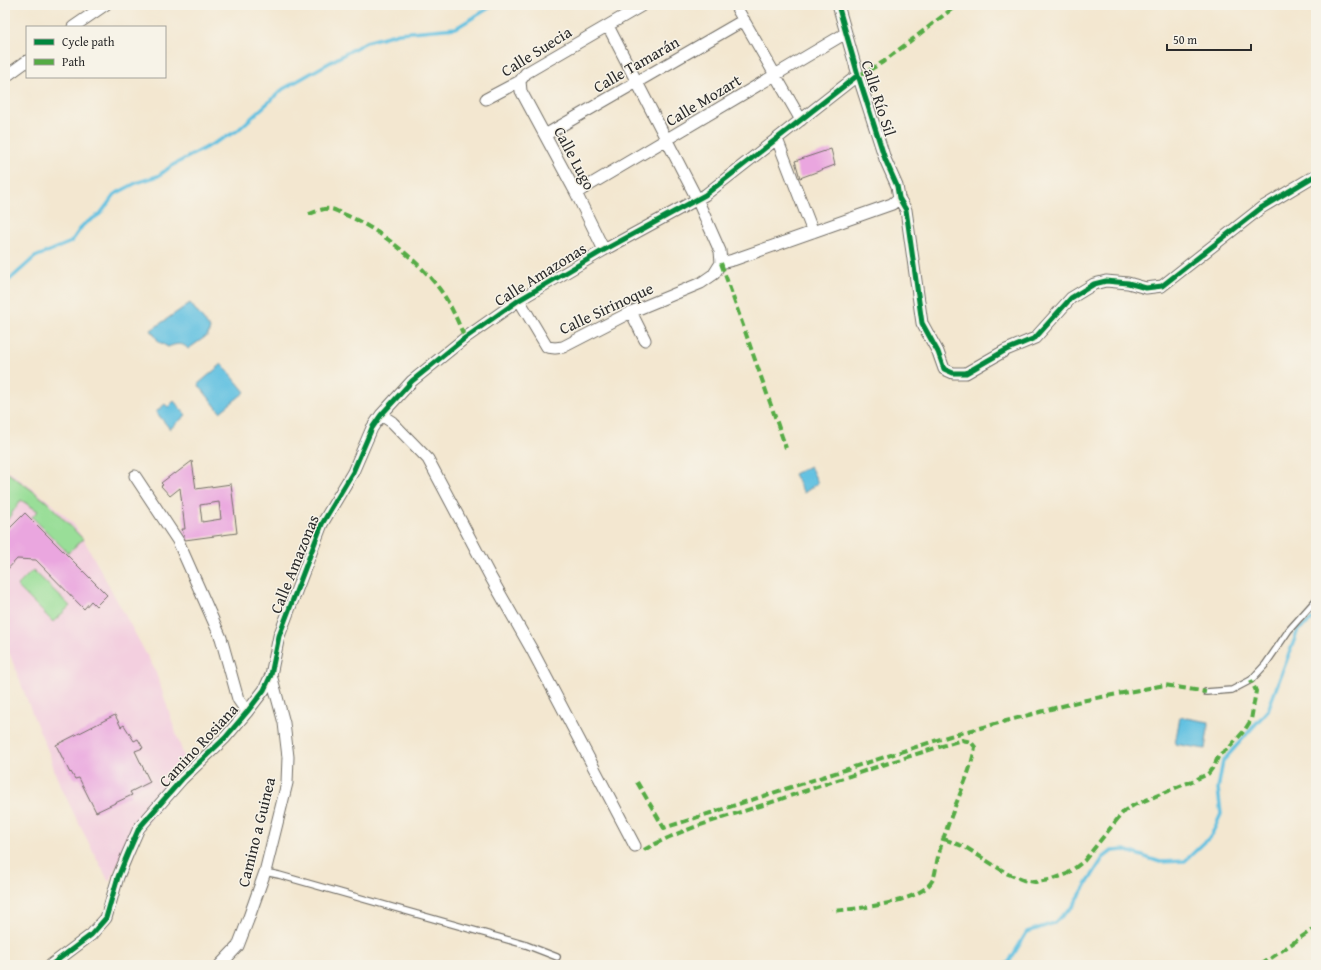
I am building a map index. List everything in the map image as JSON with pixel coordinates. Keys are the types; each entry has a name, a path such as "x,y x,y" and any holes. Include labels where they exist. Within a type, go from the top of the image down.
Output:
{"street":[{"path":"74,26 105,5"},
{"name":"Calle Suecia","path":"486,99 520,81 526,74 643,5"},
{"path":"736,5 801,120"},
{"name":"Calle Río Sil","path":"838,5 858,75 885,159 897,186 899,198 906,210 922,323 938,352 944,369 954,373 966,373 1006,350 1035,338 1071,298 1094,284 1106,281 1146,288 1162,286 1261,208 1316,176"},
{"name":"Calle Tamarán","path":"545,135 744,20"},
{"path":"608,26 697,199 720,251 721,262 734,260 892,204 899,198"},
{"name":"Calle Mozart","path":"576,193 846,34"},
{"path":"5,77 26,62"},
{"name":"Calle Amazonas","path":"271,675 279,636 322,524 353,472 372,428 381,415 412,381 465,338 519,300 604,250 704,195 858,75"},
{"name":"Calle Lugo","path":"520,81 521,91 576,193 604,250"},
{"path":"777,139 813,232"},
{"name":"Calle Sirinoque","path":"519,300 547,347 563,347 631,312 701,284 714,274 721,262"},
{"path":"631,312 645,340"},
{"path":"381,415 392,422 428,459 490,576 532,650 635,846"},
{"name":"Camino Rosiana","path":"135,476 178,541 221,638 238,699 247,712"},
{"name":"Camino Rosiana","path":"51,965 91,935 106,918 118,877 139,828 182,779 225,738 264,690 271,675"},
{"name":"Camino a Guinea","path":"220,965 238,946 248,920 265,872 287,783 288,757 284,723 271,675"}],"lane":[{"path":"1206,692 1232,690 1251,680 1265,665 1289,630 1316,600"},
{"path":"265,872 518,943 557,957"}],"shaded area":[{"path":"5,468 50,502 72,522 84,540 155,670 188,769 123,854 109,882 56,776 49,753 5,642"}],"green space":[{"path":"5,471 47,502 83,539 68,553 32,517 38,511 21,500 5,523"},
{"path":"33,570 70,606 53,622 17,586"}],"water":[{"path":"190,303 210,328 208,335 188,349 181,344 168,347 159,342 151,330"},
{"path":"222,364 245,392 220,412 198,384"},
{"path":"174,401 186,415 170,429 156,412 165,404 168,407"},
{"path":"810,466 818,483 804,493 794,474"},
{"path":"1180,717 1209,722 1205,749 1175,744"}],"building":[{"path":"831,149 835,165 800,178 795,161"},
{"path":"192,461 196,489 231,484 237,533 185,540 182,529 185,529 180,488 170,496 161,486 163,485 161,483 174,473 175,474","holes":["219,502 221,519 202,522 200,505"]},
{"path":"25,513 107,595 96,606 91,601 84,609 36,560 17,559 5,572 5,533"},
{"path":"115,715 121,727 124,725 134,741 138,739 143,748 135,751 150,782 130,792 132,795 96,812 79,778 75,779 71,772 70,773 56,745"}],"waterway":[{"path":"5,289 7,282 35,257 71,242 83,225 100,214 115,194 136,183 158,176 173,165 237,131 283,89 366,42 399,33 456,28 494,5"},
{"path":"1004,965 1009,962 1027,932 1054,923 1073,906 1103,858 1112,851 1125,850 1160,862 1185,861 1211,836 1221,814 1218,789 1223,761 1268,710 1298,630 1316,617"}],"marked path":[{"path":"858,75 883,62 957,5"},
{"path":"309,214 319,210 333,209 381,234 407,254 438,287 450,305 465,338"},
{"path":"721,263 786,448"},
{"path":"944,839 965,847 1008,874 1023,880 1035,882 1050,880 1067,874 1084,861 1124,811 1134,805 1208,774 1219,755 1229,748 1244,731 1251,720 1256,691 1251,680"},
{"path":"637,782 664,828 950,736 1081,701 1165,685 1206,692"},
{"path":"644,850 672,836 717,819 962,740 971,742 975,747 973,758 942,842 932,881 925,889 901,900 856,909 832,911"},
{"path":"1261,965 1316,927"}],"cycle path":[{"path":"838,5 858,75 885,159 897,186 899,198 906,210 922,323 938,352 944,369 953,373 966,373 1006,350 1035,338 1071,298 1094,284 1106,281 1128,283 1146,288 1162,286 1261,208 1316,175"},
{"path":"51,965 91,935 106,918 118,877 139,828 182,779 225,738 264,690 271,675 279,636 322,524 353,472 372,428 381,415 412,381 465,338 519,300 604,250 705,195 858,75"}]}
